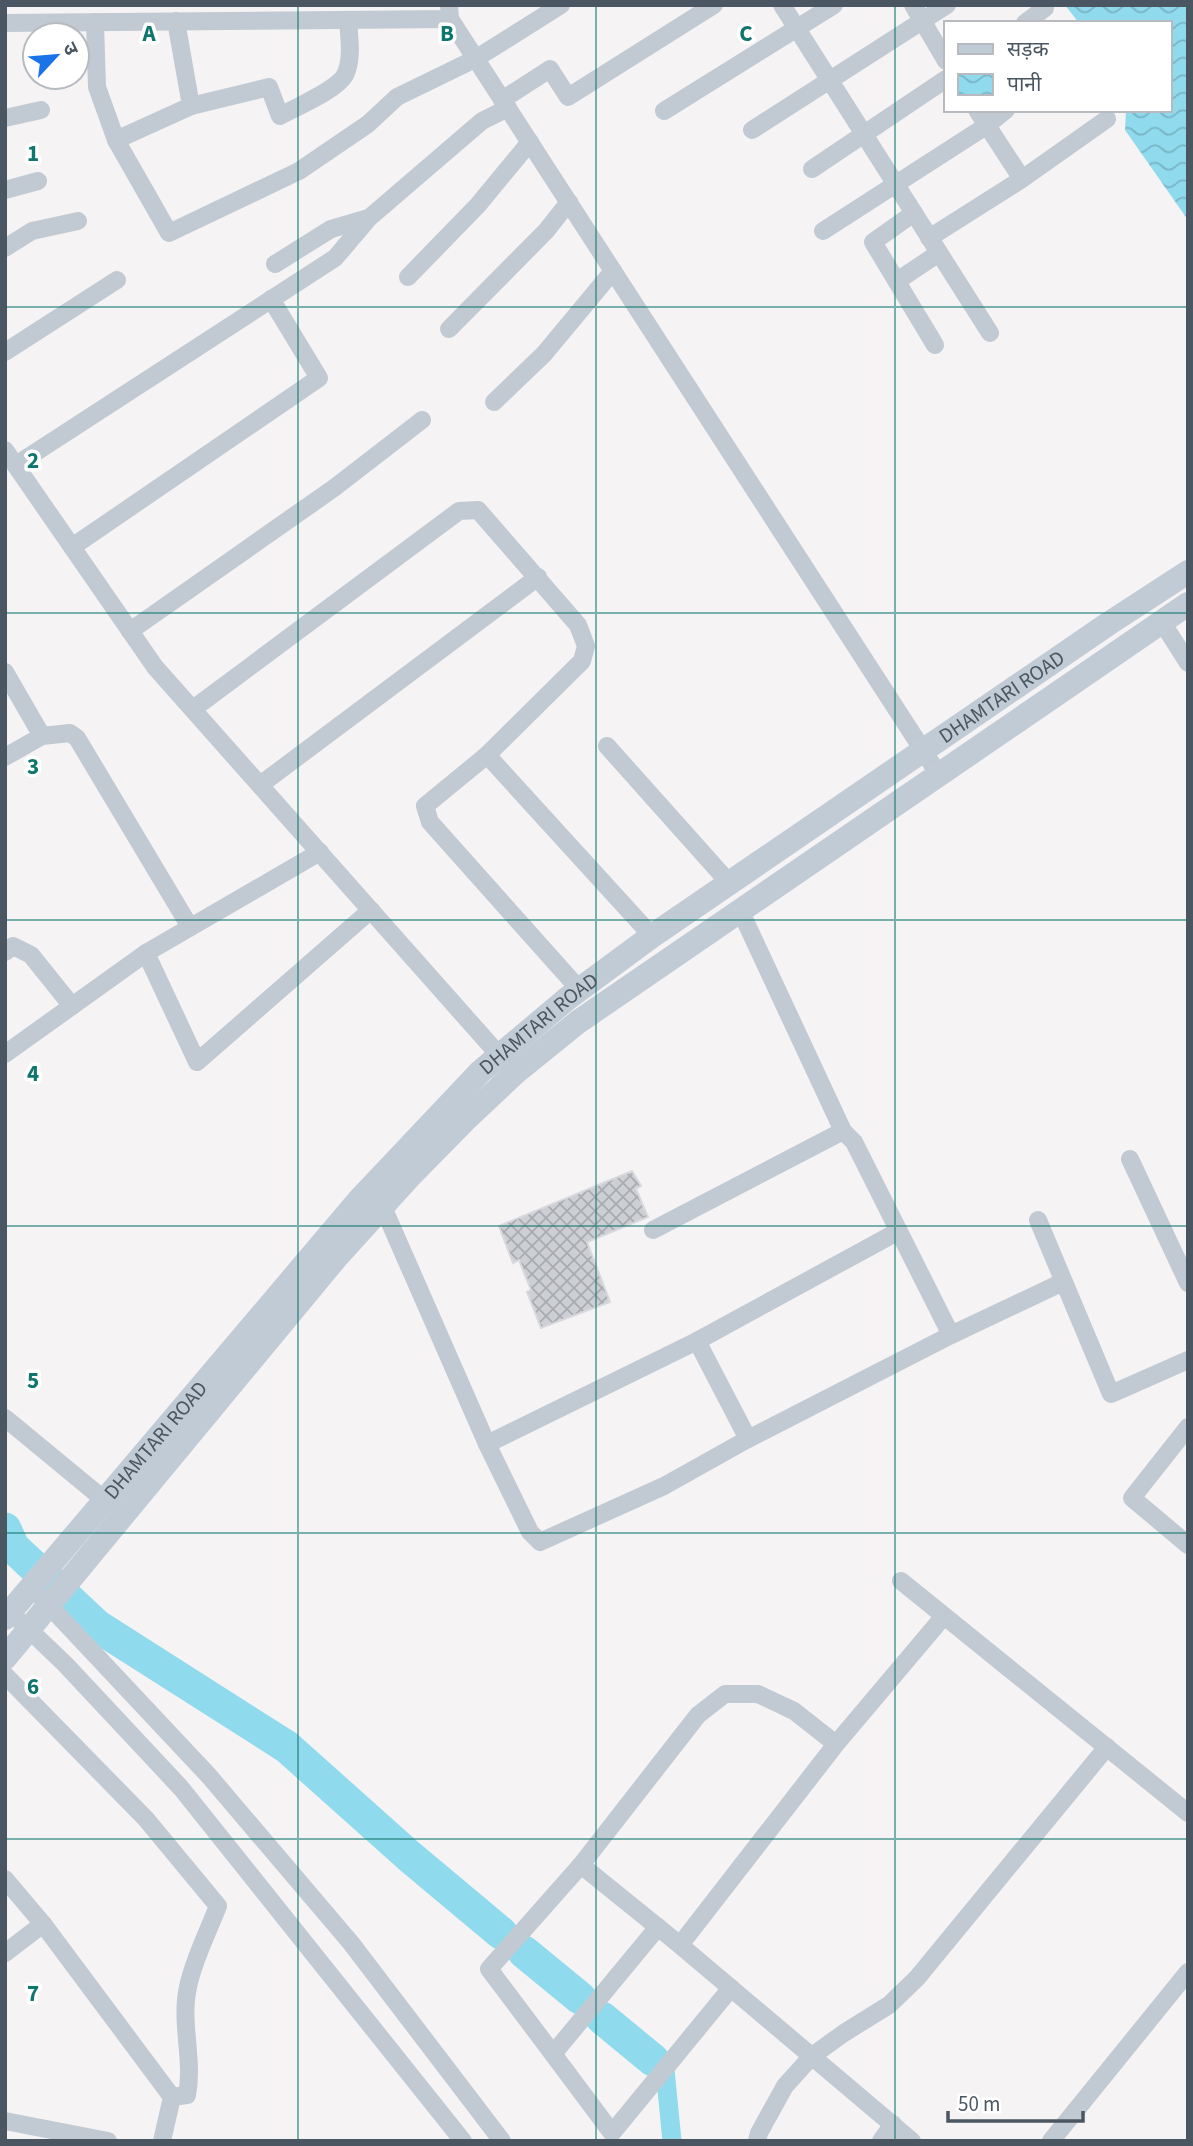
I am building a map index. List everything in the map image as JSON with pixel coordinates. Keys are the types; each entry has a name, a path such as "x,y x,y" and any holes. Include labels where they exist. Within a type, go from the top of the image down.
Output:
{"main road":[{"name":"DHAMTARI ROAD","path":"7,1612 32,1586 69,1561 104,1499 359,1200 480,1072 508,1064 579,989 652,936 1188,572"},
{"path":"5,1658 49,1605 69,1561 124,1516 335,1259 465,1120 508,1064 578,1023 1188,604"}],"street":[{"path":"95,22 97,87 116,140 169,233 299,171 368,124 397,97 475,59 561,5"},
{"path":"16,465 335,258 369,218 482,121 550,69 568,97 714,5"},
{"path":"782,5 990,333"},
{"path":"664,111 834,5"},
{"path":"913,5 944,58"},
{"path":"752,130 947,5"},
{"path":"5,23 51,14 95,22 348,20 450,12 475,59 939,775"},
{"path":"1029,21 1048,12"},
{"path":"116,140 191,106 269,86 280,116 339,83 346,74 350,51 348,20"},
{"path":"176,21 191,106"},
{"path":"812,169 944,80"},
{"path":"5,118 41,110"},
{"path":"823,231 896,184 981,118 1000,112"},
{"path":"981,118 1021,179"},
{"path":"897,281 934,245 1021,179 1107,120"},
{"path":"408,277 478,205 530,142"},
{"path":"5,190 38,181"},
{"path":"449,329 546,231 569,202"},
{"path":"914,213 873,242 935,345"},
{"path":"275,264 331,229 369,218"},
{"path":"5,248 32,231 78,220"},
{"path":"494,402 544,354 614,271"},
{"path":"5,352 117,279"},
{"path":"72,547 319,378 271,299"},
{"path":"130,631 334,488 422,420"},
{"path":"5,450 155,667 508,1064"},
{"path":"193,709 459,511 478,510 578,625 586,646 582,661 487,755 425,806 430,822 579,989"},
{"path":"260,785 538,577"},
{"path":"1162,622 1188,663"},
{"path":"5,672 41,736"},
{"path":"5,757 41,736 70,733 77,738 190,928"},
{"path":"607,746 724,877 727,884"},
{"path":"487,755 652,936"},
{"path":"5,1054 146,953 320,852"},
{"path":"146,953 197,1062 370,910"},
{"path":"740,910 843,1131 853,1142 951,1335"},
{"path":"5,952 13,946 31,955 72,1006"},
{"path":"653,1230 843,1131"},
{"path":"1130,1159 1188,1283"},
{"path":"383,1207 487,1444 530,1532 540,1542 664,1486 748,1439 951,1335 1063,1282"},
{"path":"1038,1220 1111,1394 1188,1360"},
{"path":"487,1444 697,1341 897,1232"},
{"path":"697,1341 748,1439"},
{"path":"5,1418 124,1516"},
{"path":"1188,1427 1132,1498 1188,1544"},
{"path":"901,1581 1188,1813"},
{"path":"32,1586 209,1776 351,1943 502,2141"},
{"path":"7,1612 65,1664 181,1788 463,2141"},
{"path":"680,1945 836,1744 944,1616"},
{"path":"5,1675 146,1819 218,1906 187,1988 185,2033 190,2082 187,2095 172,2097"},
{"path":"730,1988 612,2133 489,1969 581,1865 698,1714 724,1694 758,1693 794,1711 836,1744"},
{"path":"757,2141 785,2086 812,2056 889,2005 917,1978 1107,1747"},
{"path":"581,1865 912,2141"},
{"path":"5,1879 43,1924 172,2097 162,2141"},
{"path":"5,1953 43,1924"},
{"path":"553,2054 658,1927"},
{"path":"1051,2141 1188,1972"},
{"path":"5,2121 107,2141"},
{"path":"881,2141 893,2124"}],"water":[{"path":"1065,5 1188,5 1188,220 1125,130 1126,112 1172,112 1172,21 1077,21"}],"building":[{"path":"632,1171 641,1186 636,1189 648,1217 587,1242 610,1302 541,1328 527,1292 531,1290 519,1260 513,1263 499,1226"}],"waterway":[{"path":"5,1529 13,1547 97,1626 287,1747 409,1856 501,1933"},
{"path":"524,1952 580,1998"},
{"path":"602,2018 653,2060"},
{"path":"665,2070 672,2141"}]}
